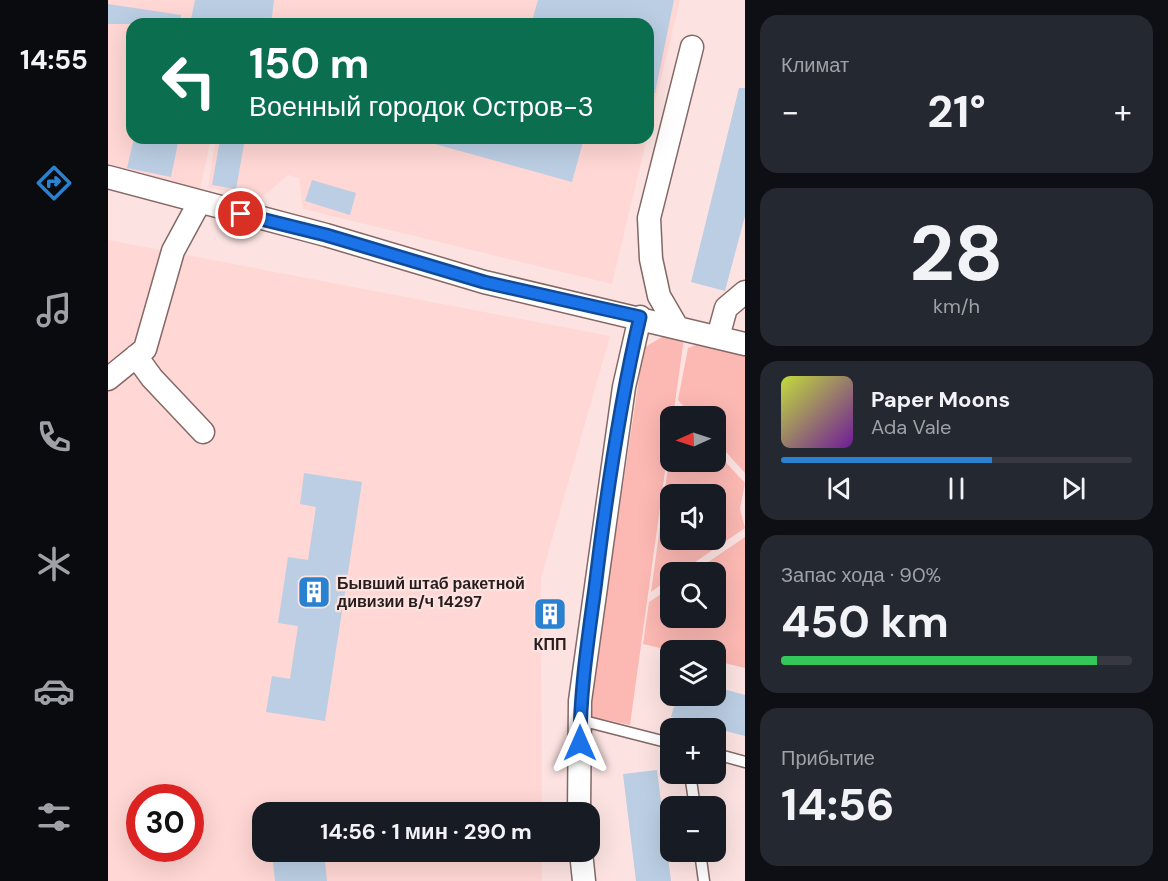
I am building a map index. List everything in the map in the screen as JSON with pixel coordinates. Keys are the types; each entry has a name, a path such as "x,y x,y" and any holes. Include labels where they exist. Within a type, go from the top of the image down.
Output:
{"street":[{"path":"677,327 659,296 651,259 649,218 692,47"},
{"path":"108,177 326,235 484,282 640,317 745,344"},
{"path":"108,379 145,349 173,251 199,203"},
{"path":"718,337 726,308 745,292"},
{"path":"579,802 580,701 606,501 624,387 640,317"},
{"path":"136,356 152,378 203,432"},
{"path":"582,862 584,881"}],"lane":[{"path":"580,720 660,740"},
{"path":"726,757 745,762"},
{"path":"701,862 704,881"}],"shaded area":[{"path":"108,0 680,0 654,107 654,18 126,18 126,144 210,144 200,190 108,166"},
{"path":"215,144 646,144 612,284 303,209 299,178 288,175 260,199 208,187"},
{"path":"108,240 610,336 541,578 542,802 252,802 252,862 542,862 542,881 108,881"},
{"path":"662,337 684,338 675,406 660,406 660,472 665,472 663,484 660,484 660,508 630,725 592,717 588,636 617,526 645,347"},
{"path":"696,345 745,356 745,473 726,452 726,406 683,406 678,400 688,348"},
{"path":"726,463 745,483 740,509 745,528 726,541 726,484 666,484 667,472 726,472"},
{"path":"660,526 660,550 713,550 695,562 660,562 660,585 651,592"},
{"path":"745,537 745,668 726,663 726,640 660,640 660,648 643,644 649,602 660,595 660,628 726,628 726,562 708,562"}],"building":[{"path":"195,0 274,0 272,18 191,18"},
{"path":"538,0 674,0 655,93 654,18 533,18"},
{"path":"108,4 181,15 181,18 126,18 126,24 108,24"},
{"path":"739,88 745,88 745,216 725,291 691,282"},
{"path":"133,144 178,144 171,177 127,168"},
{"path":"219,144 244,144 236,189 212,185"},
{"path":"435,144 582,144 572,182"},
{"path":"312,180 356,193 350,215 305,201"},
{"name":"Бывший штаб ракетной дивизии в/ч 14297","path":"304,473 362,482 325,721 266,712 272,676 290,679 298,626 278,623 288,557 308,560 316,507 300,504"},
{"name":"КПП","path":"543,602 561,605 558,625 540,622"},
{"path":"726,690 745,695 745,736 726,731 726,718 671,717 674,706 726,706"},
{"path":"657,770 660,796 660,862 669,862 671,881 636,881 623,774"},
{"path":"273,862 325,862 327,881 275,881"}],"place":[{"name":"Бывший штаб ракетной дивизии в/ч 14297","path":"314,592"},
{"name":"КПП","path":"550,614"}],"route":[{"path":"241,214 326,235 484,282 640,317 624,387 603,524 580,701 580,743"}]}
